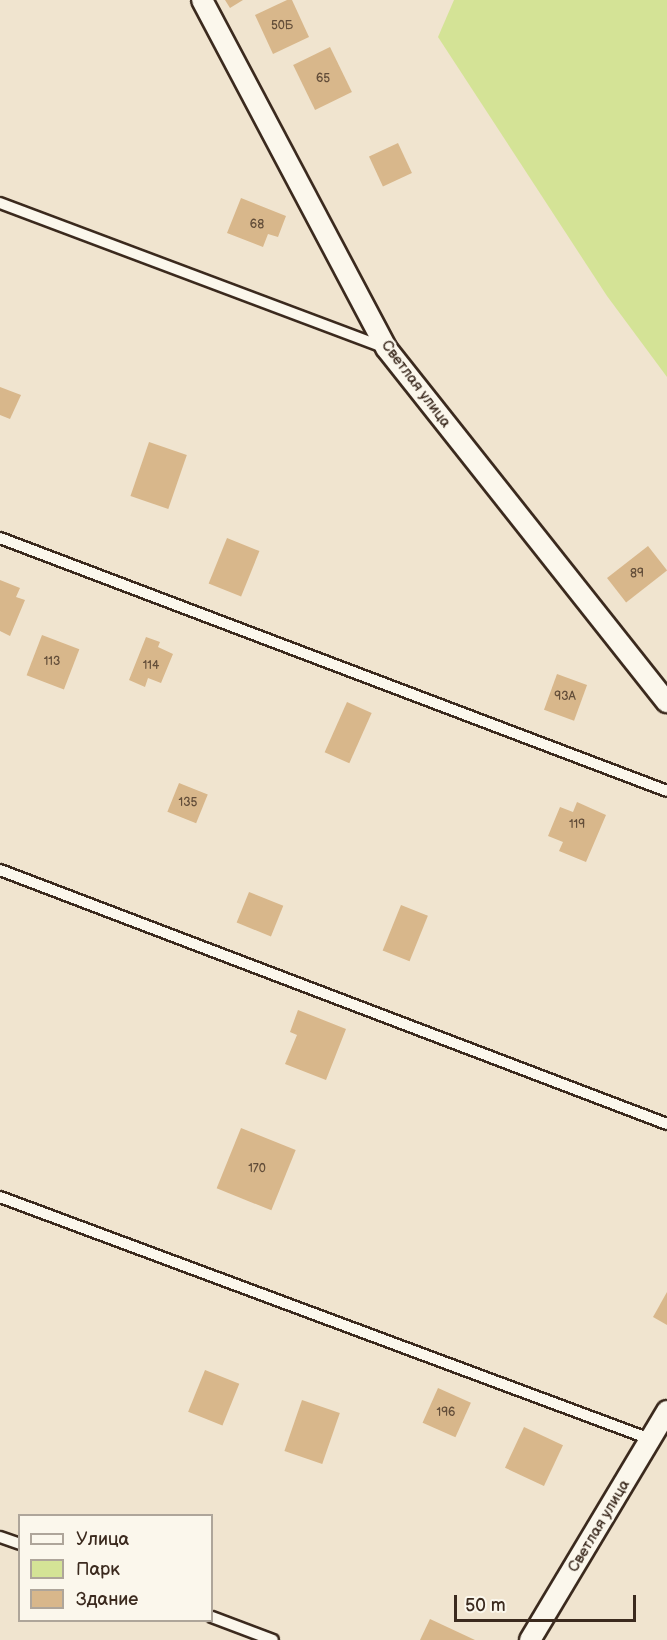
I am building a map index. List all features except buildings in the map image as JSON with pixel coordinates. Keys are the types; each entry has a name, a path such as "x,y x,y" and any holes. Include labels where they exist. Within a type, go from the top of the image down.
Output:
{"street":[{"name":"Светлая улица","path":"202,0 386,348 667,702"},
{"name":"Светлая улица","path":"530,1640 667,1411"}],"lane":[{"path":"0,202 386,348"},
{"path":"0,538 667,791"},
{"path":"0,870 667,1124"},
{"path":"0,1197 650,1440"},
{"path":"0,1537 18,1543"},
{"path":"213,1617 273,1640"}],"green space":[{"path":"454,0 667,0 667,377 607,296 438,37"}]}
